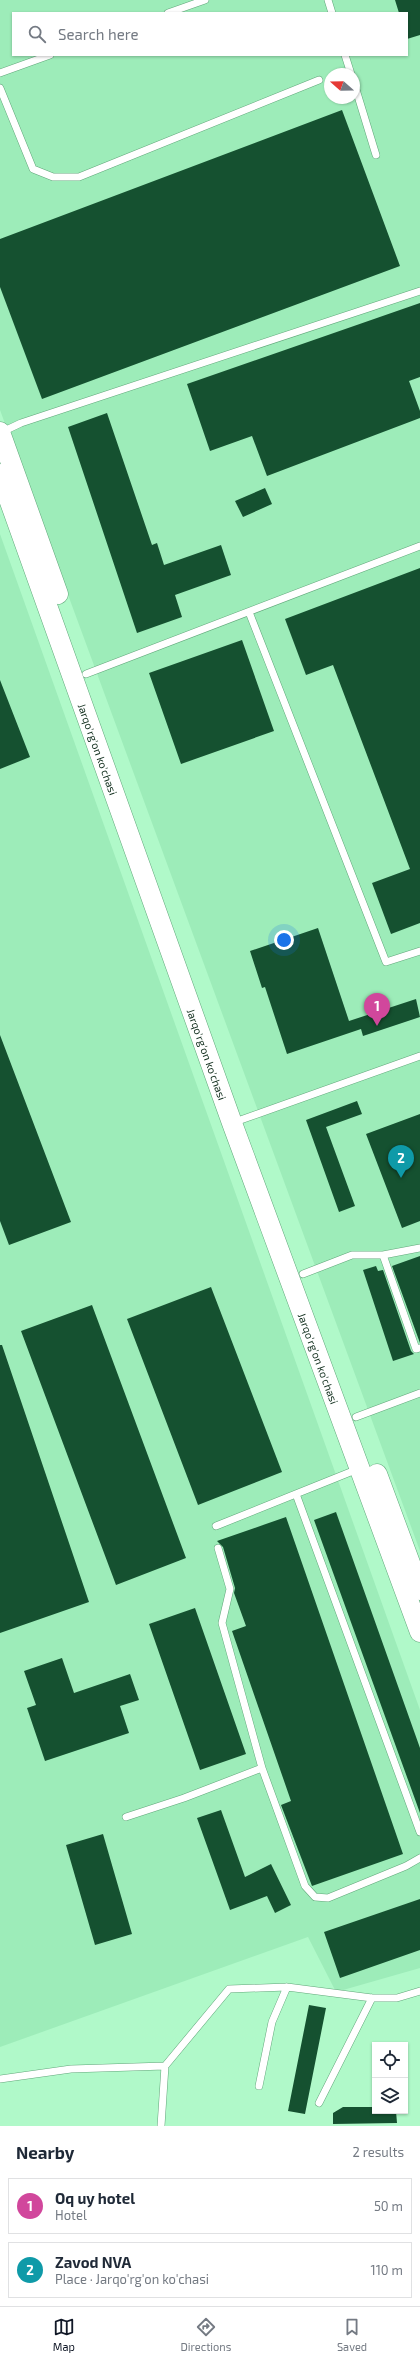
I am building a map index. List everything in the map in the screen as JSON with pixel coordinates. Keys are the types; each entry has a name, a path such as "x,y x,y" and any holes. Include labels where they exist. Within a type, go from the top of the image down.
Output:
{"main road":[{"name":"Jarqo'rg'on ko'chasi","path":"0,432 86,674 238,1121 360,1468 420,1632"},
{"name":"Jarqo'rg'on ko'chasi","path":"0,474 238,1121 302,1274 420,1590"}],"lane":[{"path":"171,12 205,0"},
{"path":"328,0 332,12"},
{"path":"0,73 47,56"},
{"path":"345,56 349,68"},
{"path":"0,88 33,169 53,177 79,177 319,80"},
{"path":"360,102 376,155"},
{"path":"0,432 21,423 420,291"},
{"path":"86,674 420,546"},
{"path":"249,612 386,962 420,950"},
{"path":"238,1121 420,1056"},
{"path":"302,1274 352,1255 382,1255 420,1248"},
{"path":"382,1255 416,1349 420,1348"},
{"path":"356,1417 420,1393"},
{"path":"216,1526 360,1468"},
{"path":"296,1494 420,1832"},
{"path":"218,1548 230,1589 222,1623 262,1768 305,1886 315,1897 328,1898 406,1866 420,1858"},
{"path":"126,1817 184,1798 262,1768"},
{"path":"259,2086 272,2022 287,1987"},
{"path":"161,2126 165,2066 229,1989 287,1987 372,1998 396,1998 420,1991"},
{"path":"319,2103 372,1998"},
{"path":"0,2080 71,2069 165,2066"}],"shaded area":[{"path":"0,0 420,0 420,1551 0,410"},
{"path":"0,534 420,1710 420,1968 336,1992 308,1937 0,2047"}],"building":[{"path":"395,0 420,0 420,35 408,39 408,12 399,12"},
{"path":"342,110 400,266 42,399 0,287 0,239"},
{"path":"420,303 420,377 409,381 420,411 420,418 267,476 252,436 210,451 187,384"},
{"path":"107,413 152,545 157,543 164,565 221,545 231,575 175,595 182,617 137,633 68,427"},
{"path":"265,488 272,504 243,517 235,501"},
{"path":"420,568 420,923 391,934 372,883 410,869 333,665 306,675 285,619"},
{"path":"242,640 274,731 181,764 149,673"},
{"path":"0,680 30,757 0,769"},
{"path":"318,928 349,1021 416,999 420,1017 363,1036 361,1029 287,1054 265,987 262,988 250,951"},
{"path":"0,1035 71,1222 9,1245 0,1221"},
{"path":"357,1101 362,1114 326,1127 355,1206 339,1212 306,1120"},
{"path":"420,1114 420,1221 402,1228 366,1134"},
{"path":"420,1256 420,1343 392,1266"},
{"path":"376,1266 378,1271 383,1270 411,1351 414,1354 393,1361 363,1270"},
{"path":"211,1287 282,1472 198,1505 127,1319"},
{"path":"92,1305 186,1558 116,1585 21,1331"},
{"path":"0,1345 2,1345 89,1602 0,1633"},
{"path":"336,1512 420,1748 420,1813 314,1520"},
{"path":"286,1517 403,1854 312,1886 281,1805 291,1801 232,1631 246,1626 234,1593 235,1588 223,1547 217,1541"},
{"path":"195,1608 246,1754 200,1770 149,1624"},
{"path":"62,1658 74,1693 130,1674 139,1700 120,1706 129,1733 45,1761 27,1708 36,1705 24,1671"},
{"path":"221,1810 245,1877 271,1864 291,1905 275,1913 267,1896 230,1910 197,1818"},
{"path":"103,1834 132,1934 95,1945 66,1845"},
{"path":"420,1899 420,1950 340,1978 324,1932"},
{"path":"309,2005 326,2008 305,2114 288,2111"},
{"path":"343,2107 372,2107 372,2114 396,2114 397,2123 333,2124 333,2113"}],"place":[{"name":"Oq uy hotel","path":"377,1026"},
{"name":"Zavod NVA","path":"401,1178"}]}
